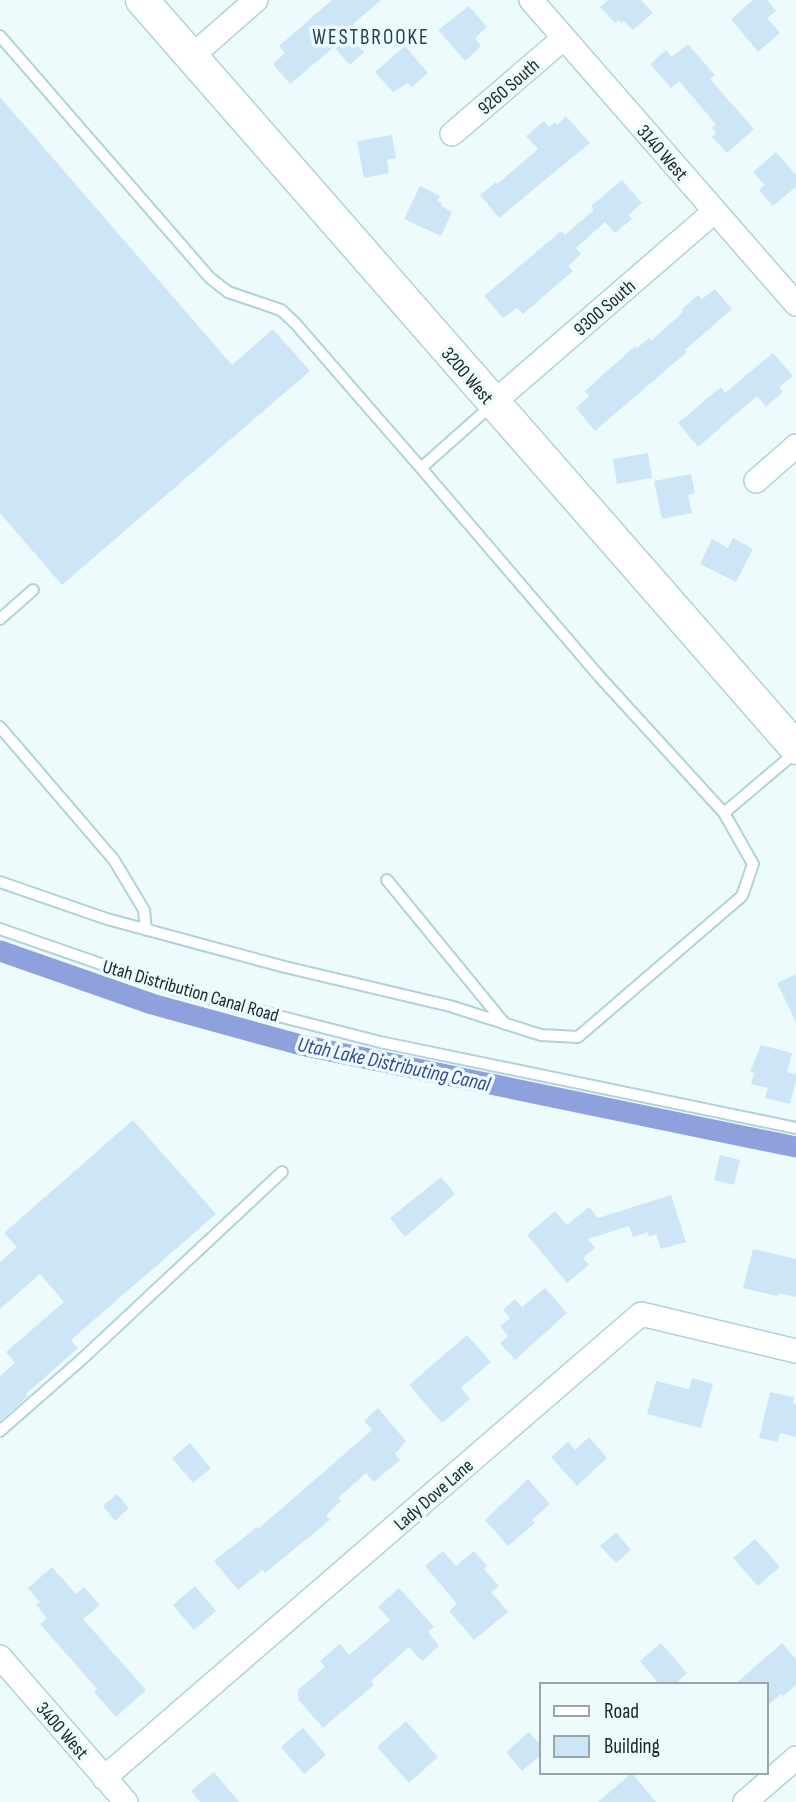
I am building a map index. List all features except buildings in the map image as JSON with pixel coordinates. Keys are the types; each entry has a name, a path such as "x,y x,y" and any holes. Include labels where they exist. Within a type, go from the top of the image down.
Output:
{"street":[{"name":"3200 West","path":"142,0 796,750"},
{"path":"191,57 256,0"},
{"name":"3140 West","path":"531,0 796,304"},
{"name":"9260 South","path":"452,134 564,38"},
{"name":"9300 South","path":"493,403 715,211"},
{"path":"757,481 796,446"},
{"name":"Lady Dove Lane","path":"104,1778 641,1314 796,1351"},
{"name":"3400 West","path":"0,1657 126,1802"},
{"path":"745,1802 796,1758"}],"lane":[{"path":"0,36 210,278 228,292 281,310 295,323 599,676 724,813 753,864 742,896 578,1037 541,1035 450,1006 285,967 146,930 0,882"},
{"path":"421,468 493,403"},
{"path":"0,619 33,590"},
{"path":"0,727 114,860 144,910 146,930"},
{"path":"724,813 796,750"},
{"path":"387,880 505,1024"},
{"name":"Utah Distribution Canal Road","path":"0,929 173,989 380,1042 796,1128"},
{"path":"0,1431 81,1360 282,1172"}],"waterway":[{"name":"Utah Lake Distributing Canal","path":"0,951 152,1004 301,1045 796,1147"}],"district":[{"name":"WESTBROOKE","path":"371,37"}]}
